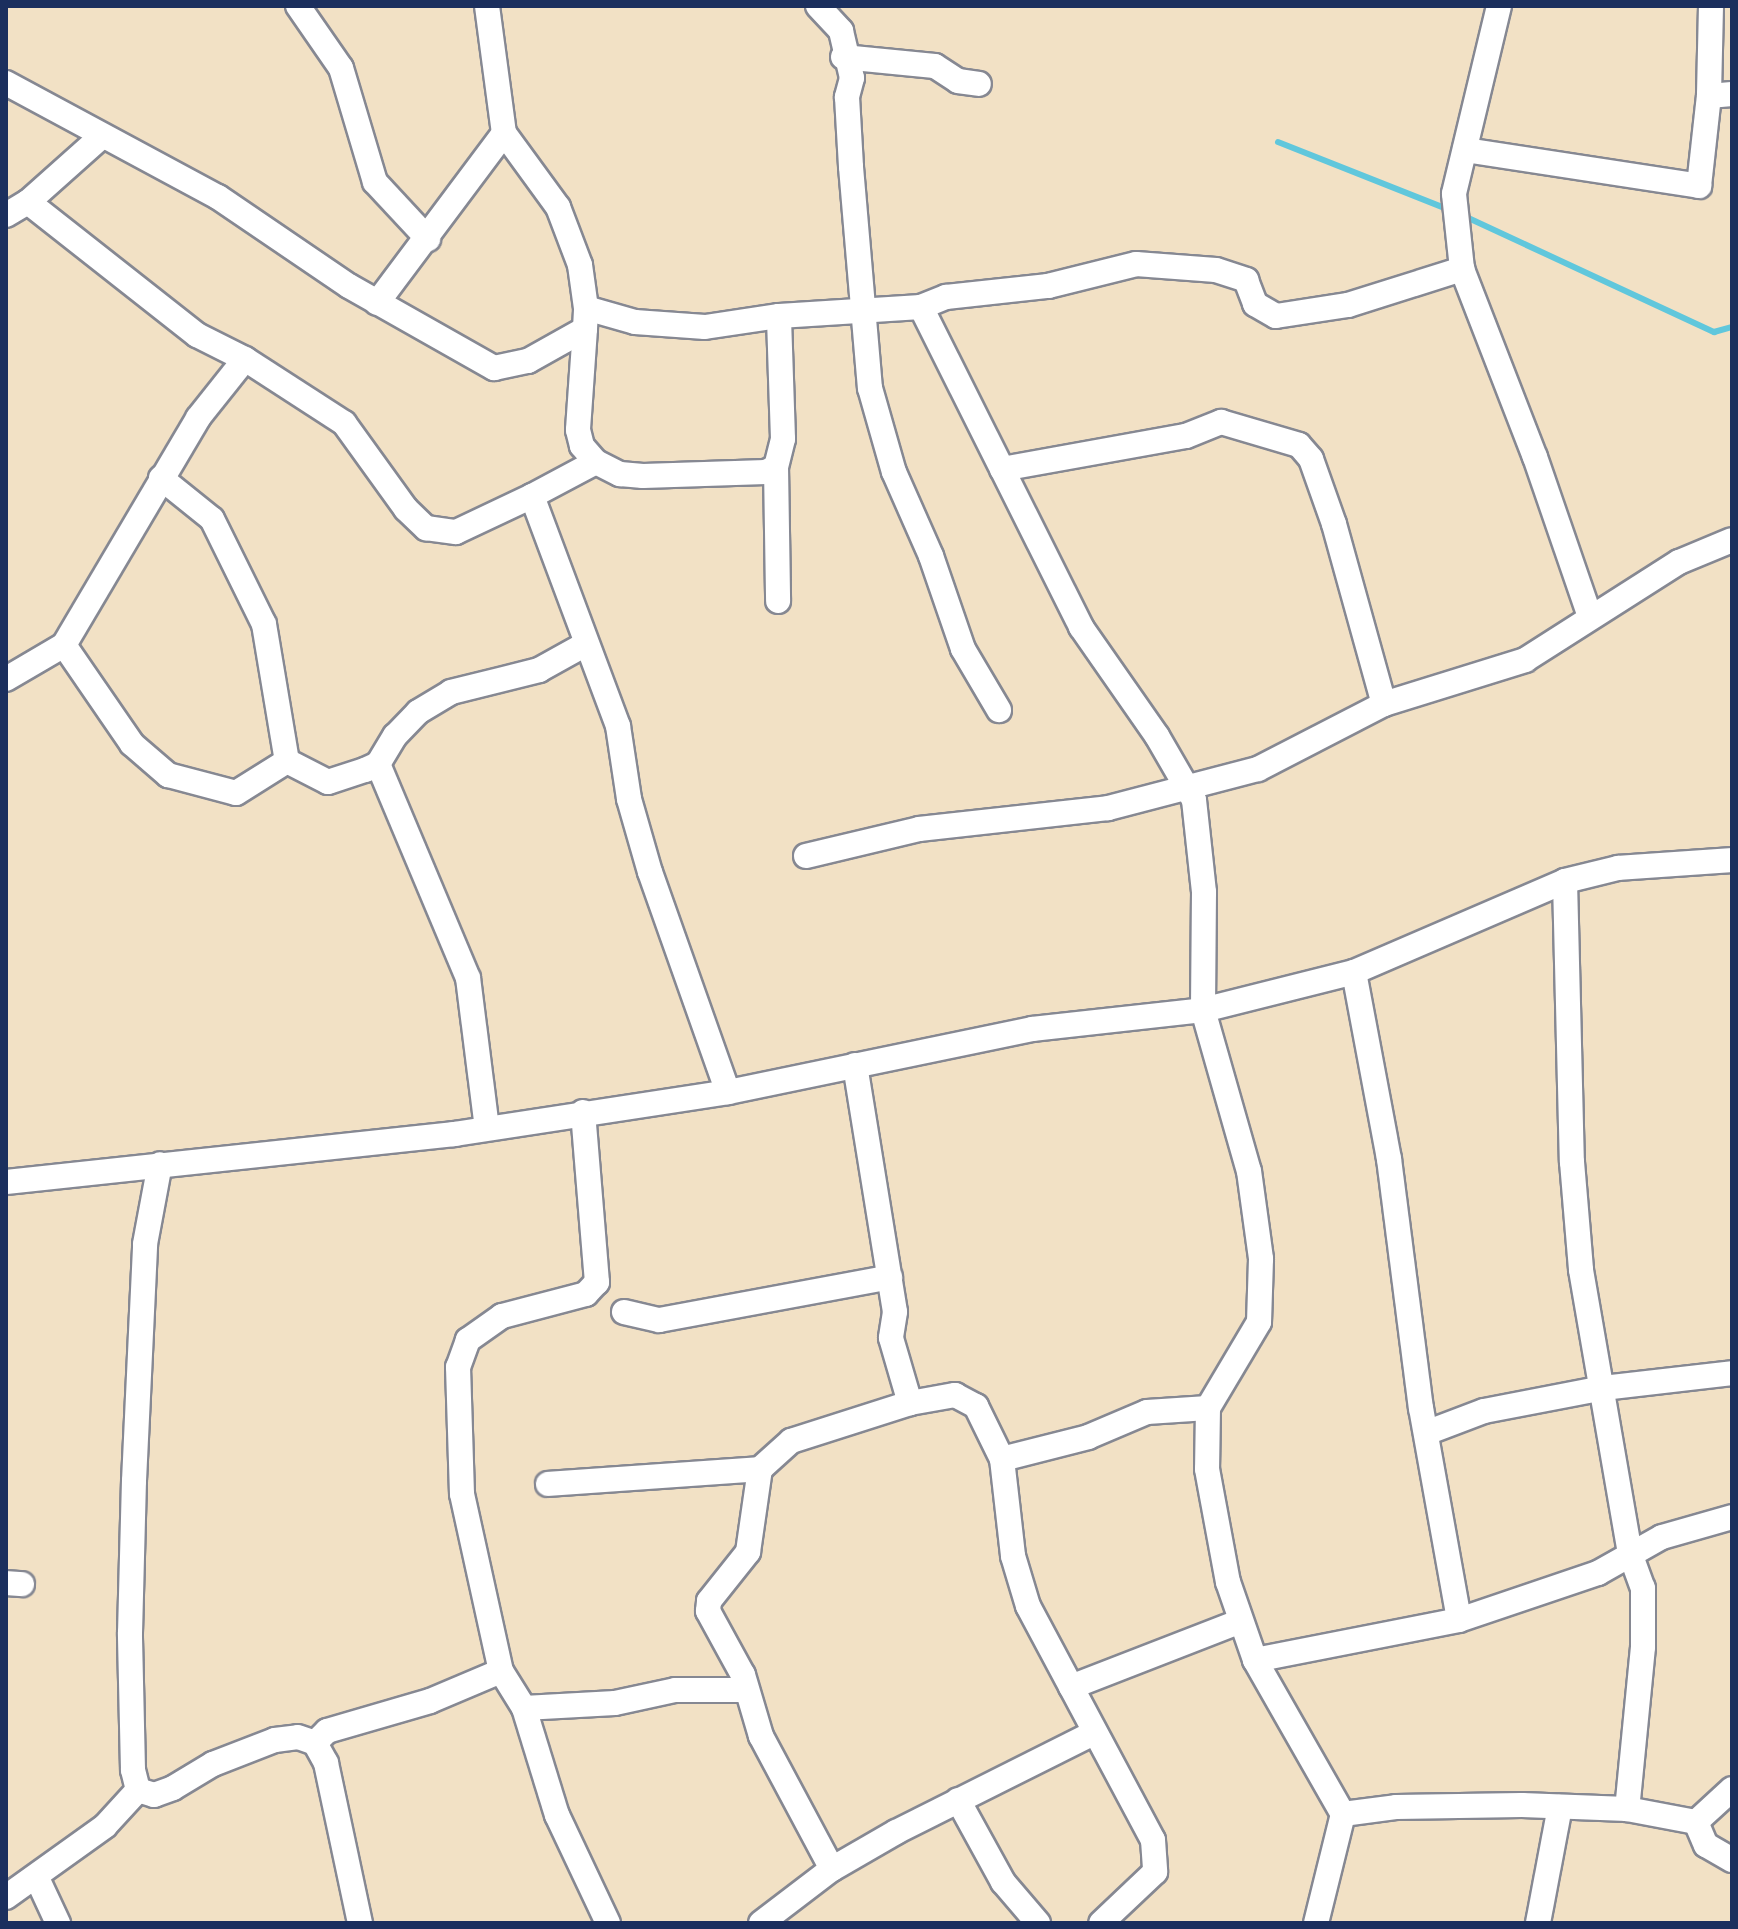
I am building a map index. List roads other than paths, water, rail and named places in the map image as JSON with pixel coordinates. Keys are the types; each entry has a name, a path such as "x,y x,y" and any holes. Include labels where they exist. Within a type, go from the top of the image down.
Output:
{"street":[{"path":"298,6 341,68 375,182 428,239"},
{"path":"487,6 504,133 558,207 580,265 586,318 578,430 596,462 620,474 643,476 776,467"},
{"path":"818,6 841,31 843,57 852,78 847,97 870,388 894,472 931,556 963,649 999,710"},
{"path":"1499,6 1454,194 1462,269 1535,457 1590,617"},
{"path":"1465,150 1699,186 1720,95 1711,6"},
{"path":"843,57 935,66 958,81 979,84"},
{"path":"6,83 35,95 101,137 218,197 377,303 494,368 528,361 586,318 705,327 779,316 921,307 946,297 1048,286 1136,264 1216,270 1246,280 1255,304 1276,316 1348,305 1462,269"},
{"path":"377,303 428,239 504,133"},
{"path":"6,215 28,202 101,137"},
{"path":"28,202 197,335 245,359 344,423 406,509 426,528 456,532 596,462"},
{"path":"921,307 1081,627 1157,736 1194,800 1204,892 1203,1010 1249,1171 1261,1259 1259,1322 1208,1408 1214,1519 1241,1621 1255,1660 1343,1814 1316,1923"},
{"path":"778,601 776,467 783,439 779,316"},
{"path":"6,679 64,645 198,418 245,359"},
{"path":"1002,469 1186,436 1221,422 1299,445 1311,459 1334,524 1384,704"},
{"path":"161,478 212,519 264,624 287,761"},
{"path":"532,496 584,645 618,726 629,799 650,872 728,1092"},
{"path":"806,856 919,829 1108,808 1183,785 1258,769 1384,704 1525,660 1679,562 1732,540"},
{"path":"64,645 132,744 168,775 236,793 287,761"},
{"path":"287,761 328,782 378,764 395,736 418,712 451,692 539,670 584,645"},
{"path":"378,764 468,978 487,1128"},
{"path":"6,1182 487,1128 728,1092 1032,1029 1203,1010 1354,972 1565,881 1618,868 1732,860"},
{"path":"1565,881 1572,1162 1581,1270 1630,1553 1643,1588 1643,1647 1627,1809"},
{"path":"1354,972 1389,1159 1426,1433 1459,1620"},
{"path":"855,1065 895,1312 891,1338 910,1403"},
{"path":"583,1112 597,1249 593,1291 502,1316 468,1340 458,1367 462,1494 501,1671 524,1708 557,1815 608,1923"},
{"path":"138,1790 133,1770 130,1633 134,1481 145,1244 160,1164"},
{"path":"624,1312 659,1320 890,1277"},
{"path":"1426,1433 1484,1411 1603,1388 1732,1373"},
{"path":"548,1484 760,1469 791,1441 910,1403 955,1395 968,1398 1002,1459 1017,1569 1028,1606 1092,1734 1144,1821 1157,1857 1155,1872 1138,1894 1101,1923"},
{"path":"1002,1459 1088,1437 1147,1412 1208,1408"},
{"path":"760,1469 748,1552 709,1601 708,1611 733,1651 761,1736 832,1869"},
{"path":"1255,1660 1459,1620 1598,1573 1662,1537 1732,1517"},
{"path":"1071,1687 1241,1621"},
{"path":"315,1743 327,1731 430,1701 501,1671"},
{"path":"524,1708 615,1703 675,1690 744,1690"},
{"path":"761,1923 832,1869 958,1800 1092,1734"},
{"path":"138,1790 154,1795 173,1788 213,1764 275,1740 298,1737 315,1743 326,1763 360,1923"},
{"path":"1696,1822 1732,1789"},
{"path":"6,1897 37,1878 105,1826 138,1790"},
{"path":"958,1800 1003,1882 1038,1923"},
{"path":"1343,1814 1396,1807 1560,1807 1627,1809 1696,1822"},
{"path":"1538,1923 1560,1807"},
{"path":"1696,1822 1706,1845 1732,1860"},
{"path":"37,1878 58,1923"}],"waterway":[{"path":"1278,142 1450,210"},
{"path":"1464,216 1714,332 1732,327"}]}
